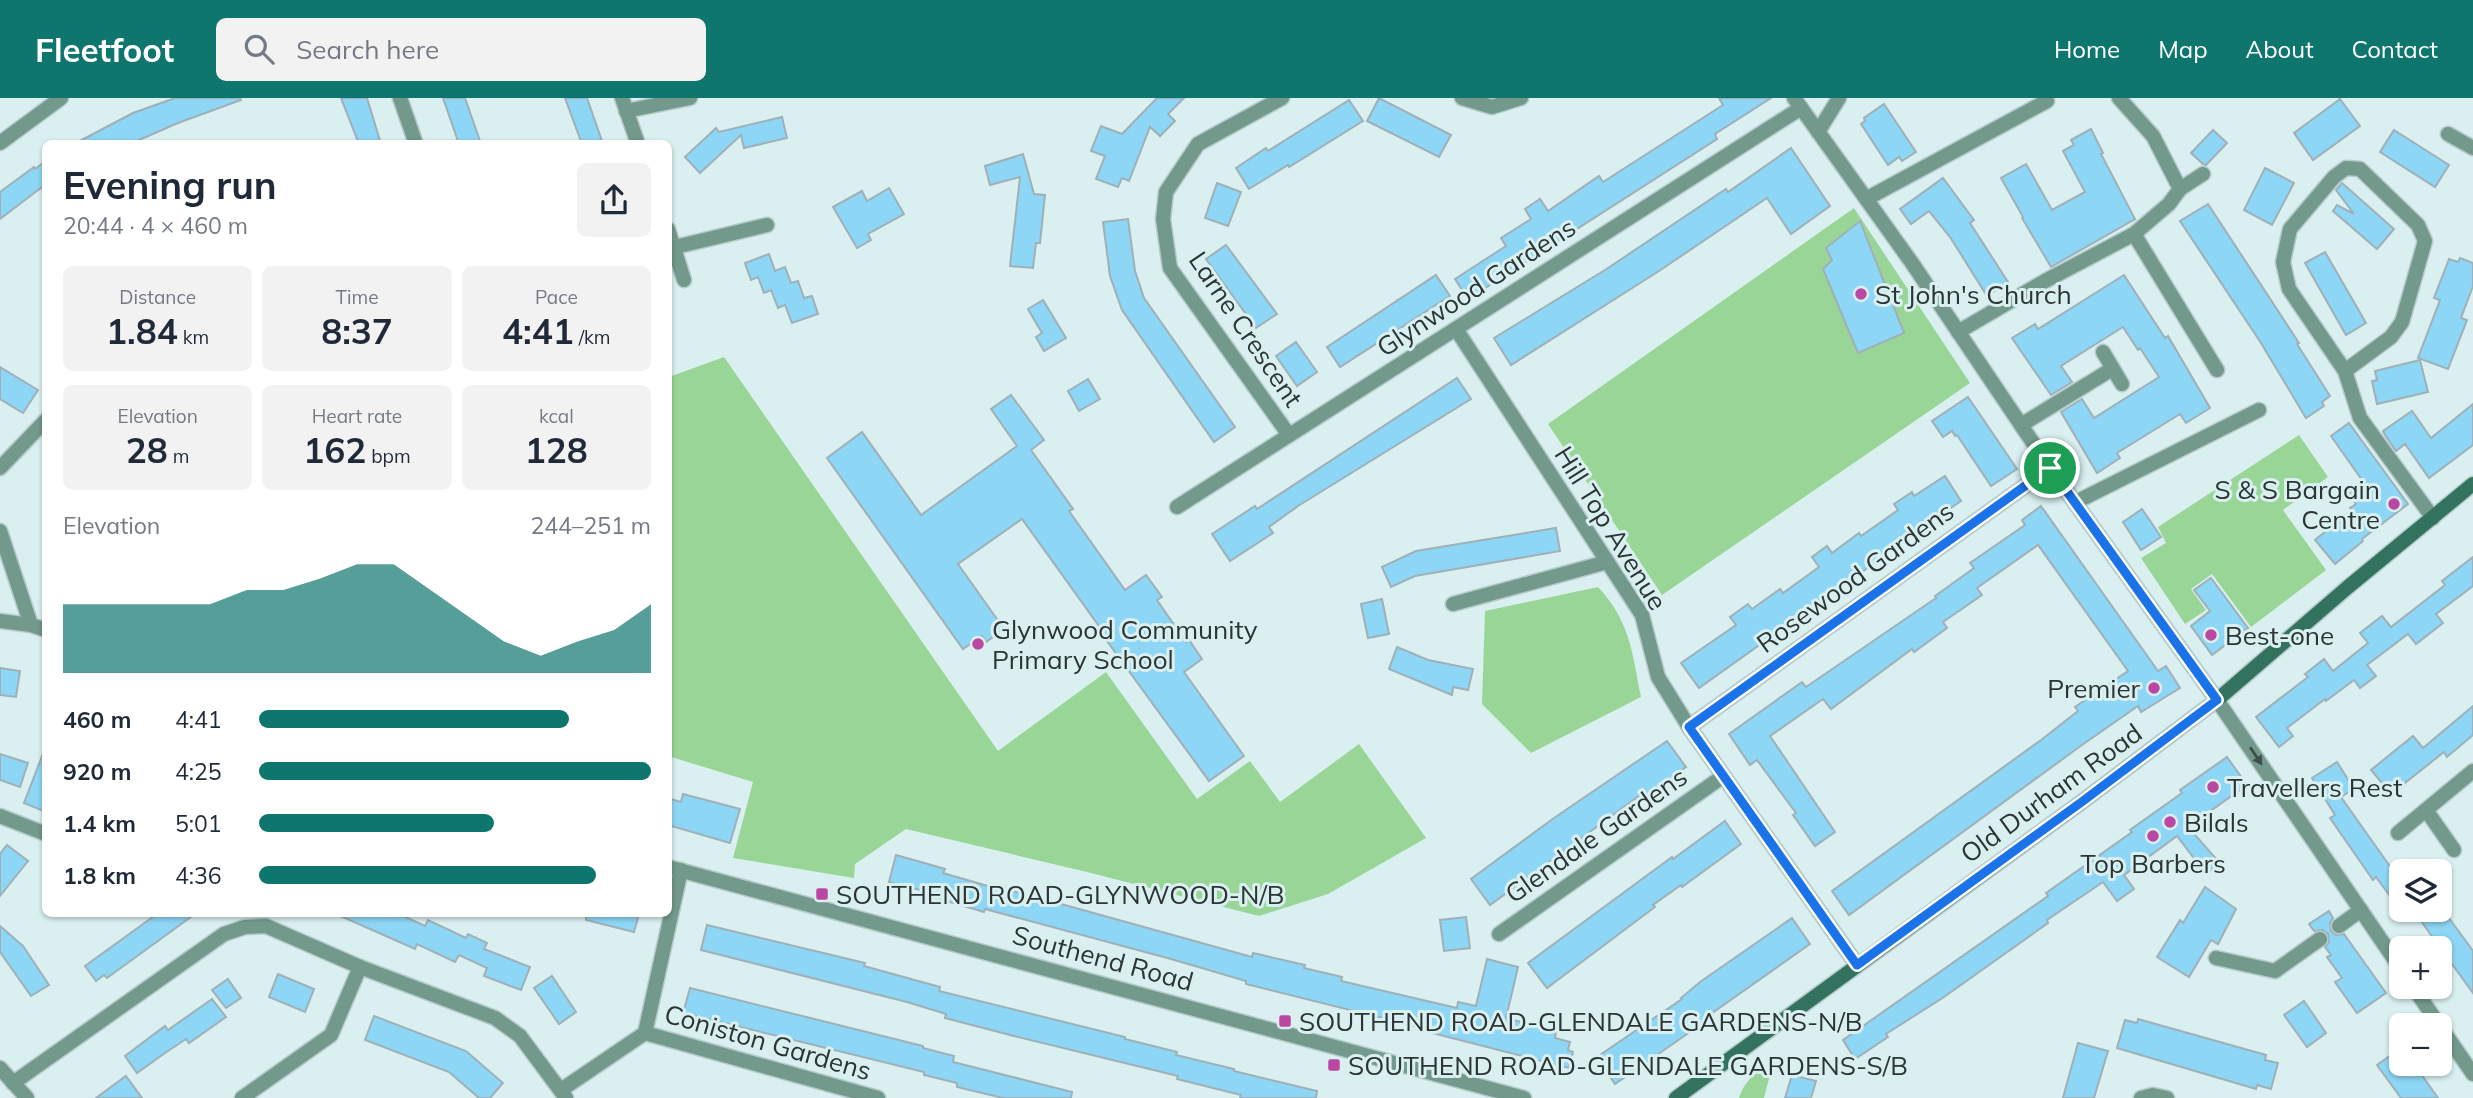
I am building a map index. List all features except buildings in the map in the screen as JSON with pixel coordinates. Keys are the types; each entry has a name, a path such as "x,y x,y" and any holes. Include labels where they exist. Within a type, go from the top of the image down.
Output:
{"main road":[{"name":"Old Durham Road","path":"1686,1095 1857,965 2217,700 2473,484"}],"street":[{"path":"0,143 61,98"},
{"path":"400,98 415,140"},
{"path":"637,140 624,104 690,98"},
{"name":"Larne Crescent","path":"1282,98 1198,144 1166,192 1163,219 1170,268 1289,435"},
{"path":"1462,98 1492,107 1521,98"},
{"path":"1818,132 1839,98"},
{"path":"2119,98 2153,136 2180,189"},
{"path":"1866,199 2046,101"},
{"path":"1798,103 2050,468 2217,700 2389,951"},
{"name":"Glynwood Gardens","path":"1177,507 1456,329 1798,103"},
{"path":"2448,134 2473,148"},
{"path":"2345,371 2390,337 2402,322 2425,241 2418,225 2360,169 2347,168 2334,177 2290,229 2283,262 2289,289 2345,371 2360,418 2433,518"},
{"path":"1958,332 2045,281 2134,234 2169,204 2180,189 2203,173"},
{"path":"675,247 767,225"},
{"path":"2134,234 2217,370"},
{"path":"672,239 684,280"},
{"name":"Hill Top Avenue","path":"1456,329 1642,615 1658,677 1689,727 1857,965"},
{"path":"2102,352 2122,384"},
{"path":"2021,425 2112,369"},
{"path":"2076,502 2259,410"},
{"path":"0,468 42,424"},
{"name":"Rosewood Gardens","path":"1689,727 2050,468"},
{"path":"0,532 38,627"},
{"path":"1453,604 1607,562"},
{"path":"0,621 38,627"},
{"path":"2398,833 2473,772"},
{"name":"Glendale Gardens","path":"1499,934 1722,777"},
{"path":"2426,810 2454,850"},
{"path":"0,816 42,832"},
{"name":"Southend Road","path":"675,869 1524,1098"},
{"path":"2339,926 2361,910"},
{"path":"13,1083 224,934 245,927 266,926 360,967 503,1023 520,1036 564,1094 645,1033 666,917"},
{"path":"2216,958 2275,971 2320,939"},
{"path":"242,1098 331,1035 360,967"},
{"path":"2421,999 2473,1074"},
{"name":"Coniston Gardens","path":"645,1033 878,1098"},
{"path":"0,1068 27,1098"},
{"path":"2141,1098 2152,1095 2167,1098"}],"green space":[{"path":"1854,208 1970,383 1662,595 1548,424"},
{"path":"724,357 998,751 1106,672 1197,799 1250,761 1280,802 1359,744 1426,838 1328,894 1259,916 906,829 855,864 854,878 733,858 753,782 672,757 672,376"},
{"path":"2299,435 2328,477 2283,510 2326,570 2251,627 2212,574 2191,589 2206,610 2185,624 2141,558 2166,543 2158,527"},
{"path":"1598,587 1617,612 1623,625 1632,651 1641,697 1531,753 1482,704 1485,611"},
{"path":"1773,1063 1764,1098 1739,1098 1752,1077"}],"place":[{"name":"St John's Church","path":"1861,294"},
{"name":"S & S Bargain Centre","path":"2394,504"},
{"name":"Best-one","path":"2211,635"},
{"name":"Glynwood Community Primary School","path":"978,644"},
{"name":"Premier","path":"2154,688"},
{"name":"Travellers Rest","path":"2213,787"},
{"name":"Bilals","path":"2170,822"},
{"name":"Top Barbers","path":"2153,836"},
{"name":"SOUTHEND ROAD-GLYNWOOD-N/B","path":"822,894"},
{"name":"SOUTHEND ROAD-GLENDALE GARDENS-N/B","path":"1285,1021"},
{"name":"SOUTHEND ROAD-GLENDALE GARDENS-S/B","path":"1334,1065"}],"route":[{"path":"2050,468 2217,700 1857,965 1689,727 2050,468"}]}
